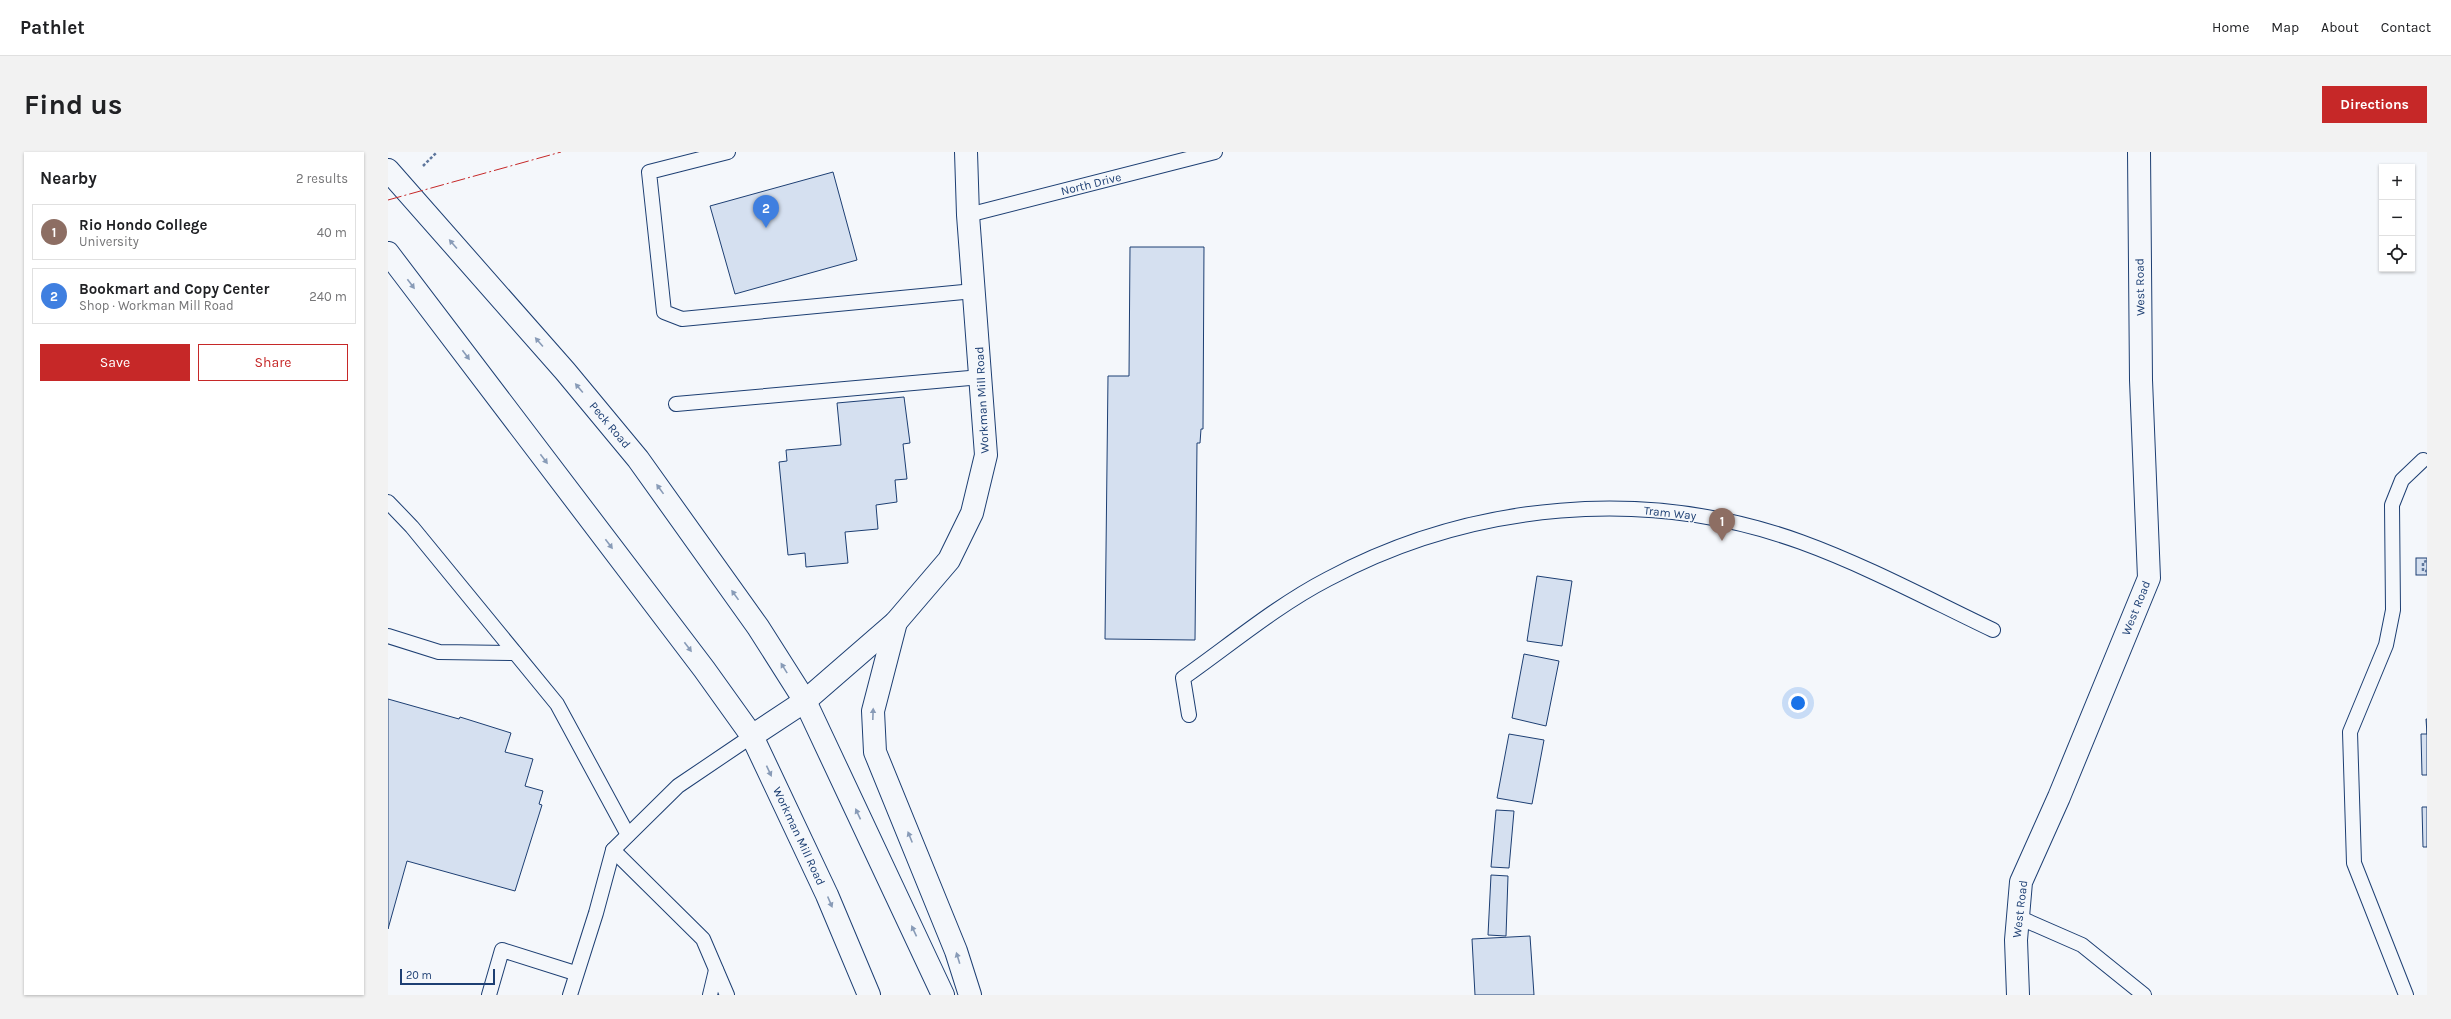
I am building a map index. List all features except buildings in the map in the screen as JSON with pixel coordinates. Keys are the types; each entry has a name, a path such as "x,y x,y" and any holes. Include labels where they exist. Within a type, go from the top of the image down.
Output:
{"main road":[{"name":"Workman Mill Road","path":"869,995 827,895 752,736 805,701 896,622 949,560 972,513 986,454 968,216 966,152"},
{"name":"West Road","path":"2018,995 2016,940 2021,882 2059,797 2149,578 2141,380 2139,152"},
{"name":"Peck Road","path":"388,170 565,371 638,459 758,627 805,701"},
{"path":"388,253 704,669 752,736"},
{"path":"896,622 873,711 875,752 956,950 970,995"},
{"path":"805,701 943,995"}],"lane":[{"path":"728,152 650,172 664,312 682,319 974,291"},
{"name":"North Drive","path":"968,216 1215,152"},
{"path":"676,404 981,377"},
{"path":"2406,995 2354,864 2350,732 2386,644 2393,610 2392,505 2402,480 2423,460"},
{"path":"388,502 412,526 557,704 628,835"},
{"name":"Tram Way","path":"1189,715 1183,678 1303,593 1376,555 1423,537 1493,519 1562,510 1596,508 1649,510 1702,517 1752,527 1800,542 1848,561 1993,630"},
{"path":"388,636 439,652 515,653"},
{"path":"570,995 575,973 596,914 613,850 678,786 752,736"},
{"path":"613,850 703,939 727,995"},
{"path":"2018,917 2082,945 2144,995"},
{"path":"489,995 502,950 575,973"},
{"path":"710,995 716,970"}],"path":[{"path":"423,166 437,152"},
{"path":"2427,561 2423,562 2423,571 2427,571"}],"power":[{"path":"388,200 561,152"}],"place":[{"name":"Bookmart and Copy Center","path":"766,228"},
{"name":"Rio Hondo College","path":"1722,541"}]}
